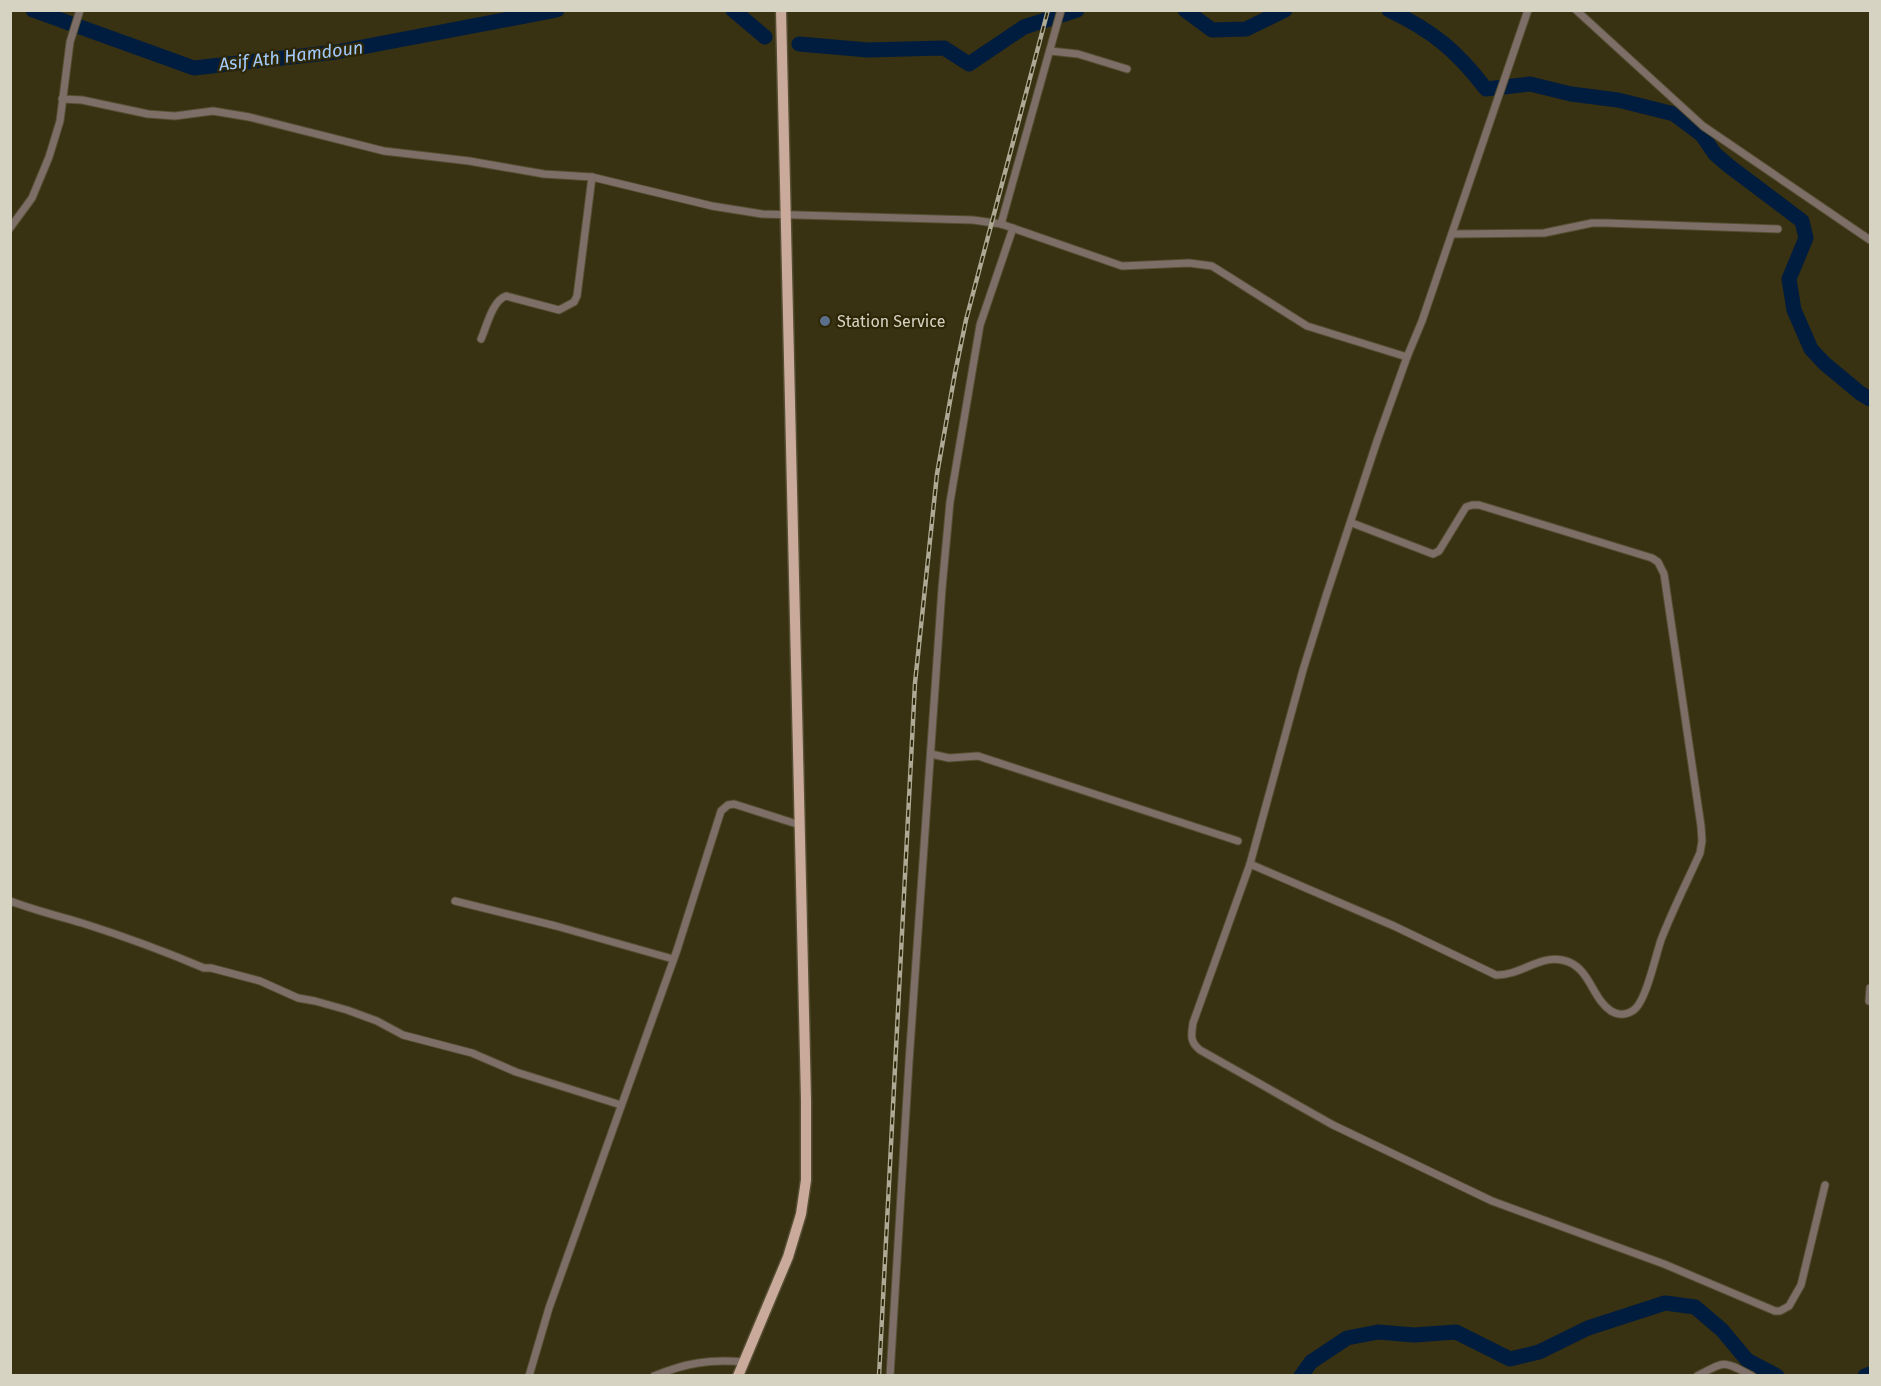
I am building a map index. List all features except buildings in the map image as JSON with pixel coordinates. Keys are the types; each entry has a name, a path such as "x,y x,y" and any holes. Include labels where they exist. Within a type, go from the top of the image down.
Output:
{"main road":[{"path":"738,1376 788,1257 801,1214 806,1180 781,10"}],"street":[{"path":"1001,224 1061,10"},
{"path":"1528,10 1453,234 1377,441 1303,670 1250,864 1193,1023 1191,1037 1194,1045 1200,1050 1333,1125 1492,1200 1664,1264 1775,1311 1789,1306 1801,1285 1825,1185"},
{"path":"1576,10 1702,126 1870,240"},
{"path":"10,228 32,198 49,157 60,121 70,42 79,13"},
{"path":"1050,51 1078,54 1127,69"},
{"path":"62,99 82,100 157,115 175,116 213,111 288,126 384,151 469,160 544,174 592,177 712,206 762,214 973,220 1001,224 1122,266 1189,264 1212,266 1307,326 1407,357"},
{"path":"481,339 500,298 506,296 559,310 574,302 577,296 592,177"},
{"path":"1453,234 1544,233 1606,222 1778,229"},
{"path":"890,1376 942,588 950,502 980,325 1013,228"},
{"path":"1250,864 1394,926 1496,975 1506,975 1551,959 1573,963 1583,972 1607,1009 1620,1014 1628,1014 1641,1002 1662,939 1700,853 1702,841 1698,803 1664,574 1658,562 1653,558 1479,505 1466,507 1438,551 1433,554 1352,524"},
{"path":"931,754 949,758 978,756 1238,841"},
{"path":"529,1376 549,1308 673,959 721,811 728,805 734,804 800,825"},
{"path":"10,901 41,913 81,923 164,951 204,969 211,968 260,981 298,999 348,1010 403,1035 472,1053 516,1072 621,1105"},
{"path":"455,901 556,926 673,959"},
{"path":"1869,1002 1870,988"},
{"path":"654,1376 702,1361 744,1362"},
{"path":"1697,1376 1723,1364 1730,1364 1752,1376"}],"waterway":[{"name":"Asif Ath Hamdoun","path":"33,10 194,68 336,52 557,10"},
{"name":"Asif Ath Hamdoun","path":"733,10 765,37"},
{"name":"Asif Ath Hamdoun","path":"799,44 868,50 944,48 969,64 1024,27 1077,10"},
{"name":"Asif Ath Hamdoun","path":"1185,10 1212,30 1246,29 1285,10"},
{"name":"Asif Ath Hamdoun","path":"1389,10 1419,26 1443,43 1486,89 1530,84 1571,94 1618,100 1674,114 1702,135 1715,154 1802,221 1806,238 1789,279 1794,310 1811,349 1824,363 1870,399"},
{"path":"1301,1376 1311,1362 1347,1338 1378,1332 1414,1335 1456,1332 1510,1359 1539,1352 1588,1328 1665,1303 1695,1307 1722,1330 1747,1360 1777,1376"},
{"path":"1865,1376 1870,1374"}],"railway":[{"path":"879,1376 915,683 937,474 966,320 1048,10"}],"place":[{"name":"Station Service","path":"825,321"}]}
